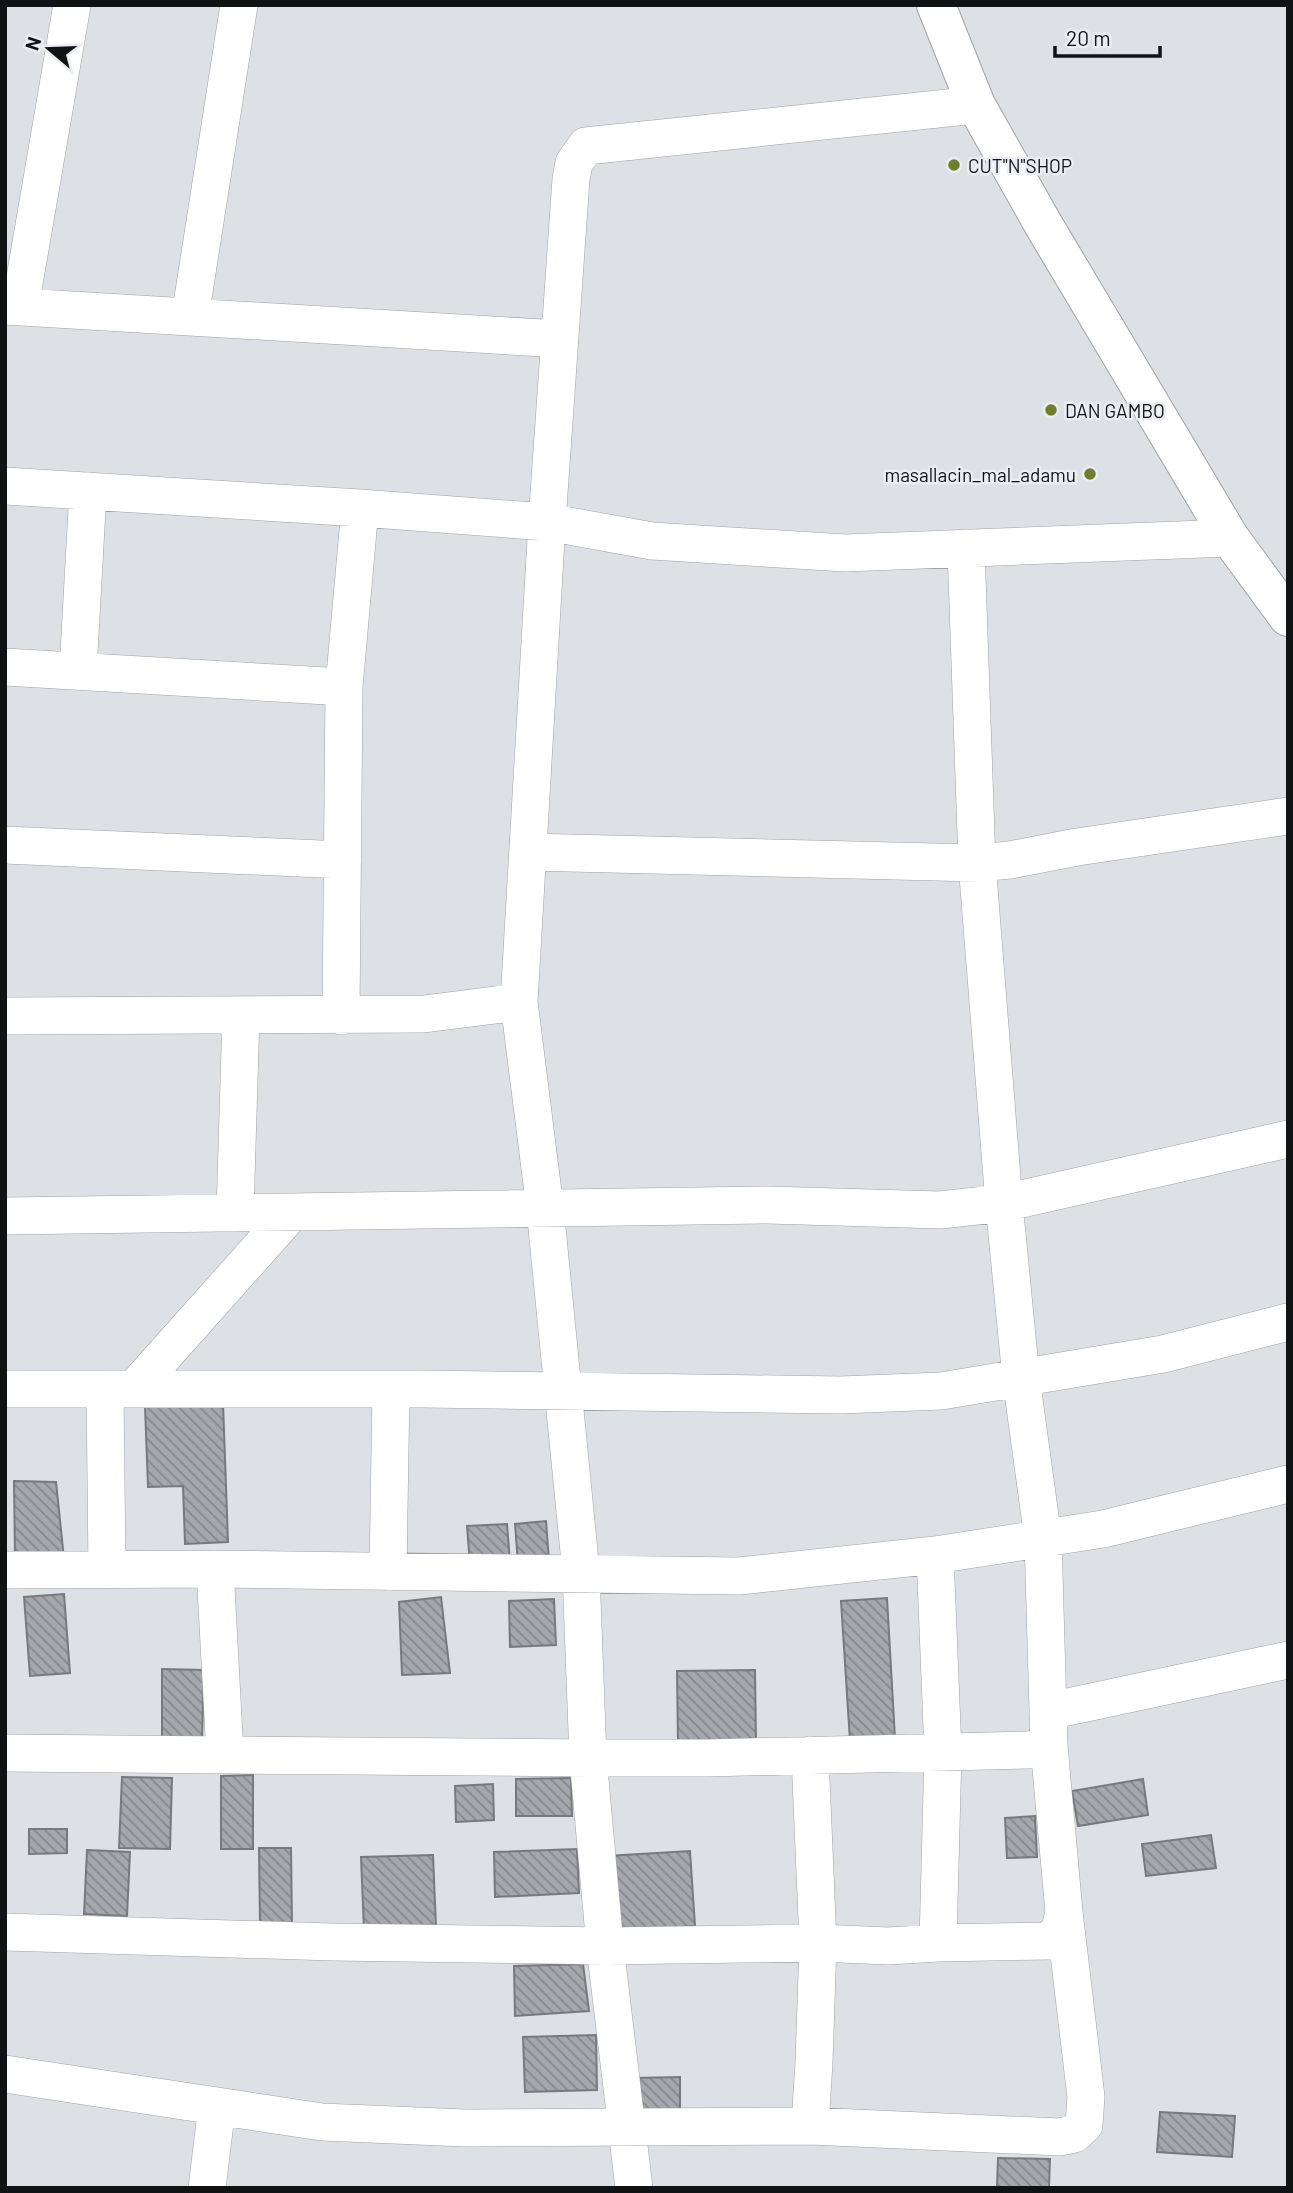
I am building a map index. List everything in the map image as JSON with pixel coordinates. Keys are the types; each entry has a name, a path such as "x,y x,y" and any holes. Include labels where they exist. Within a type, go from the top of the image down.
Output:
{"street":[{"path":"72,5 12,307 560,338"},
{"path":"190,317 239,5"},
{"path":"936,5 976,105 1042,224 1230,538 1288,617"},
{"path":"634,2188 605,1946 589,1758 581,1572 545,1208 519,1002 547,522 571,179 574,163 586,146 976,105"},
{"path":"5,486 547,522 652,541 845,552 1230,538"},
{"path":"78,671 88,491"},
{"path":"341,1016 344,687 360,508"},
{"path":"5,2074 322,2122 465,2128 810,2126 1059,2137 1074,2134 1084,2125 1086,2096 1064,1912 1049,1728 1043,1538 1021,1378 977,863 966,548"},
{"path":"5,667 344,687"},
{"path":"528,852 977,863 1288,816"},
{"path":"5,845 343,860"},
{"path":"5,1016 424,1014 519,1002"},
{"path":"235,1213 242,1015"},
{"path":"5,1216 768,1205 940,1210 1004,1203 1288,1139"},
{"path":"107,1569 120,1389 292,1212"},
{"path":"5,1389 391,1389 853,1394 942,1391 1163,1353 1288,1322"},
{"path":"388,1572 391,1389"},
{"path":"5,1570 215,1569 739,1576 935,1555 1103,1529 1288,1484"},
{"path":"935,1555 943,1752 939,1943"},
{"path":"215,1569 225,1754"},
{"path":"5,1753 589,1758 1028,1749 1049,1728 1288,1660"},
{"path":"810,1755 818,1943 810,2126"},
{"path":"5,1932 332,1942 605,1946 818,1943 888,1946 1050,1941 1060,1929 1064,1912"},
{"path":"207,2188 217,2106"}],"building":[{"path":"223,1403 228,1542 185,1544 183,1486 148,1487 145,1406"},
{"path":"14,1481 56,1482 64,1559 15,1559"},
{"path":"546,1521 549,1561 518,1564 515,1524"},
{"path":"507,1524 510,1562 470,1565 467,1526"},
{"path":"64,1594 70,1673 30,1676 24,1597"},
{"path":"441,1597 450,1673 402,1675 399,1602"},
{"path":"887,1598 895,1738 850,1741 841,1601"},
{"path":"554,1599 556,1645 510,1647 509,1601"},
{"path":"162,1669 204,1670 202,1740 162,1739"},
{"path":"755,1670 756,1742 678,1743 677,1671"},
{"path":"253,1775 253,1849 221,1849 221,1776"},
{"path":"122,1777 172,1778 170,1849 119,1848"},
{"path":"571,1778 572,1816 516,1816 516,1779"},
{"path":"1143,1779 1148,1815 1078,1826 1072,1791"},
{"path":"493,1784 494,1820 456,1822 455,1786"},
{"path":"1035,1816 1037,1857 1007,1858 1005,1818"},
{"path":"29,1829 67,1829 67,1853 29,1854"},
{"path":"1211,1835 1216,1868 1146,1876 1142,1844"},
{"path":"259,1848 291,1848 292,1924 260,1924"},
{"path":"577,1849 579,1893 495,1897 494,1852"},
{"path":"87,1850 130,1852 127,1916 84,1914"},
{"path":"690,1851 695,1926 612,1932 607,1856"},
{"path":"433,1855 436,1927 364,1930 361,1857"},
{"path":"583,1964 589,2011 515,2016 514,1966"},
{"path":"596,2035 597,2090 525,2092 523,2037"},
{"path":"680,2077 680,2110 634,2111 634,2078"},
{"path":"1160,2112 1235,2116 1232,2157 1157,2152"},
{"path":"998,2158 1050,2159 1049,2188 997,2188"}],"place":[{"name":"CUT''N''SHOP","path":"954,165"},
{"name":"DAN GAMBO","path":"1051,410"},
{"name":"masallacin_mal_adamu","path":"1090,474"}]}
